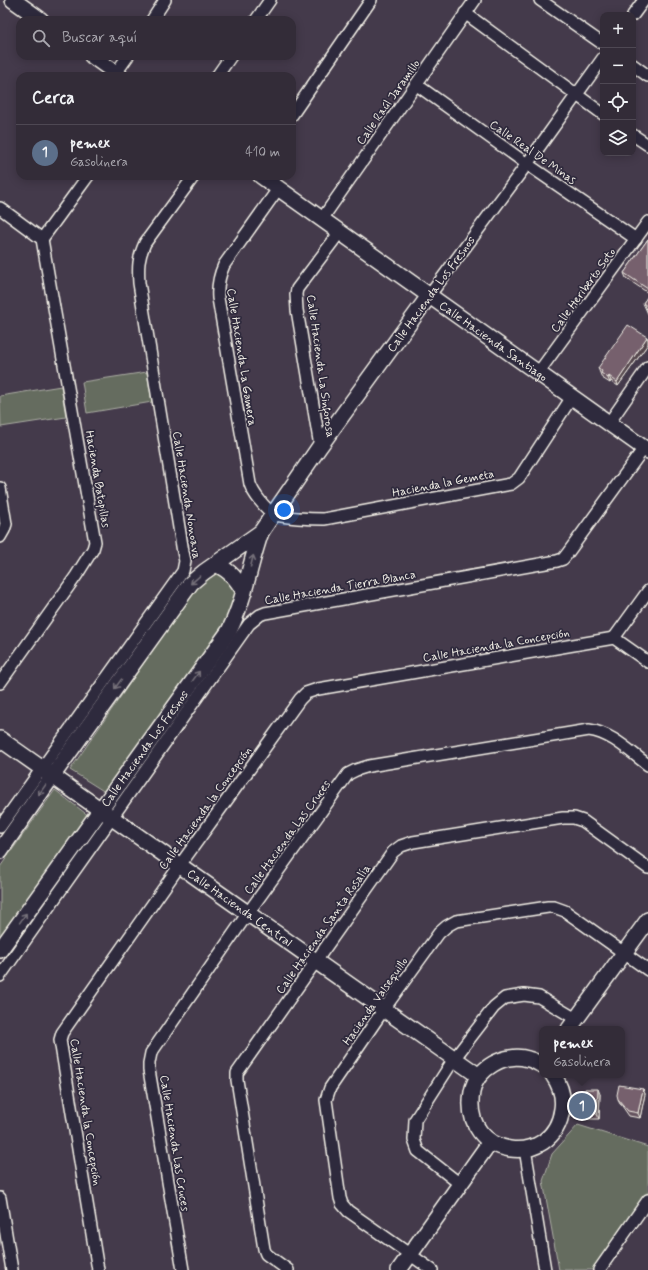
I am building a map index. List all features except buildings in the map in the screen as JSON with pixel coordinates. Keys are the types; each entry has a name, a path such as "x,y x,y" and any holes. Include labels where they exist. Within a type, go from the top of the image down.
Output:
{"street":[{"path":"13,0 35,16"},
{"path":"155,16 165,0"},
{"path":"259,16 270,0"},
{"path":"296,109 371,0"},
{"name":"Calle Raúl Jaramillo","path":"322,219 475,0"},
{"path":"540,0 600,42"},
{"path":"636,12 642,3"},
{"path":"465,13 600,112"},
{"path":"97,60 114,72"},
{"path":"120,72 126,60"},
{"path":"219,72 228,60"},
{"name":"Calle Hacienda Los Fresnos","path":"0,851 47,772 191,584 260,532 274,514 320,446 600,62"},
{"path":"636,67 648,76"},
{"name":"Calle Real De Minas","path":"417,85 527,164 636,239"},
{"path":"636,137 648,145"},
{"path":"0,208 42,239 85,180"},
{"name":"Calle Hacienda Nonoava","path":"0,827 47,772 183,571 182,544 139,283 138,264 140,254 145,243 191,180"},
{"name":"Calle Hacienda Santiago","path":"266,180 646,450"},
{"name":"Calle Hacienda La Gamera","path":"274,514 257,498 250,484 217,286 218,278 224,265 278,189"},
{"name":"Calle Heriberto Soto","path":"538,373 648,222"},
{"name":"Calle Hacienda La Sinforosa","path":"320,446 297,310 296,294 297,289 340,232"},
{"name":"Hacienda Batopillas","path":"0,683 76,576 93,549 95,542 42,239"},
{"path":"609,423 648,367"},
{"name":"Hacienda la Gemeta","path":"274,514 308,519 324,519 511,484 519,478 572,398"},
{"name":"Calle Hacienda Tierra Blanca","path":"0,976 106,813 249,624 260,615 563,559 646,450"},
{"path":"0,488 6,524 0,537"},
{"name":"Calle Hacienda Los Fresnos","path":"0,950 106,813 229,631 238,614 260,532"},
{"path":"216,564 230,573 239,582 244,592"},
{"path":"648,591 614,638 648,662"},
{"name":"Calle Hacienda la Concepción","path":"98,1270 60,1040 62,1033 180,865 300,699 306,693 318,689 614,638"},
{"name":"Calle Hacienda Las Cruces","path":"183,1270 149,1070 150,1057 248,914 348,774 369,766 589,730 600,731 609,736 648,765"},
{"name":"Calle Hacienda Central","path":"0,739 479,1076"},
{"name":"Calle Hacienda Santa Rosalía","path":"288,1270 266,1254 264,1249 237,1073 393,852 401,846 413,842 563,818 574,818 583,822 648,868"},
{"name":"Hacienda Valsequillo","path":"432,1270 348,1211 342,1204 340,1198 326,1100 330,1088 384,1009 439,933 447,926 456,921 548,907 554,907 565,911 648,970"},
{"path":"460,1184 418,1151 414,1140 415,1120 454,1059 494,1007 505,998 524,995 539,997 573,1024 648,920"},
{"path":"539,1064 528,1058 509,1058 492,1064 479,1076 472,1090 470,1104 472,1119 479,1132 490,1142 512,1150 524,1149 537,1145 548,1138 556,1128 561,1116 563,1103 561,1089 555,1078"},
{"path":"399,1270 490,1142"},
{"path":"524,1149 545,1270"},
{"path":"0,1198 12,1270"},
{"path":"599,1270 648,1200"}],"green space":[{"path":"147,372 152,402 87,413 82,382"},
{"path":"61,386 66,417 1,427 0,396"},
{"path":"219,572 235,580 237,609 105,792 70,770 190,596 202,583"},
{"path":"55,790 89,816 0,944 0,867"},
{"path":"578,1125 648,1147 648,1193 594,1270 559,1270 543,1181 552,1154"}],"place":[{"name":"pemex","path":"582,1106"}]}
